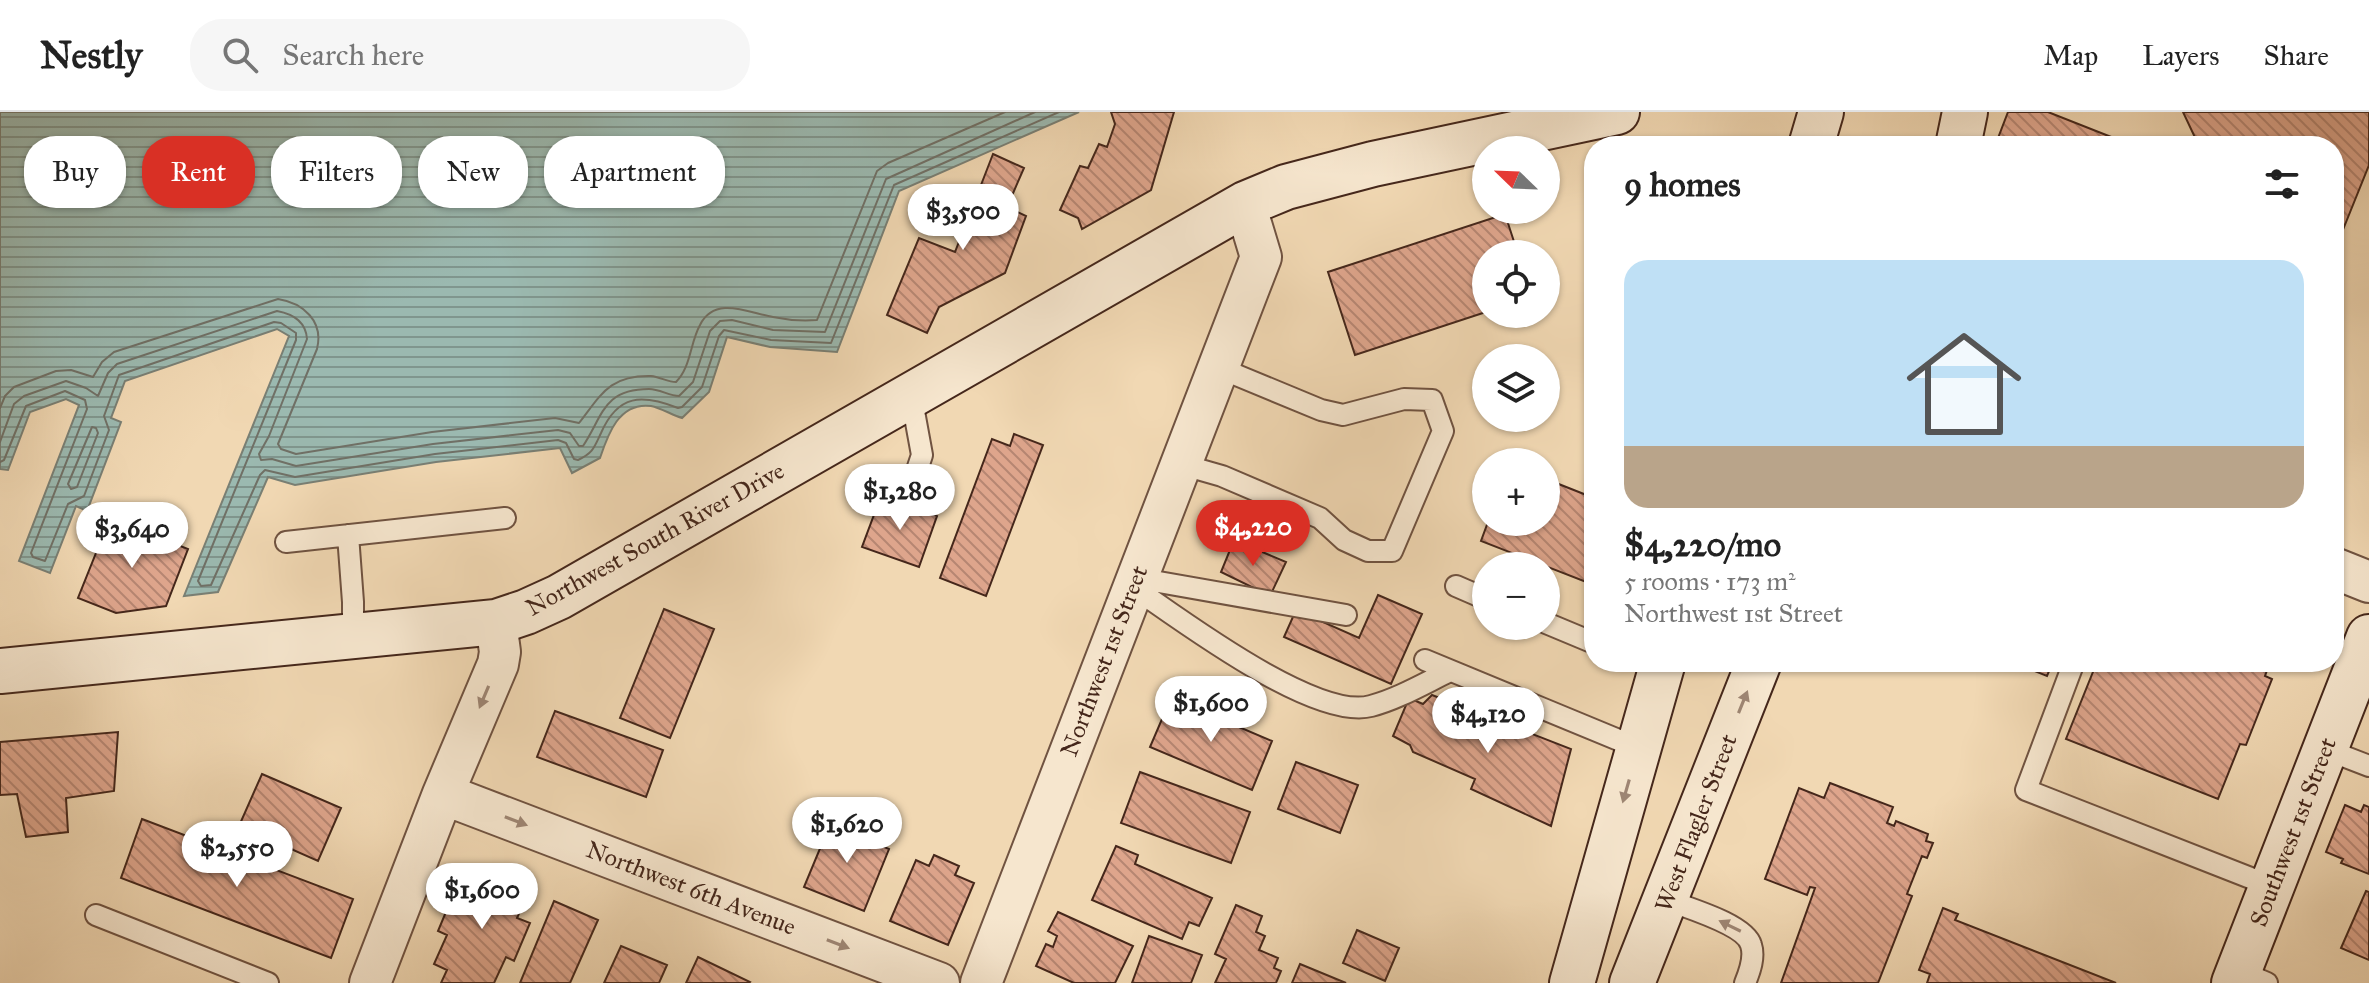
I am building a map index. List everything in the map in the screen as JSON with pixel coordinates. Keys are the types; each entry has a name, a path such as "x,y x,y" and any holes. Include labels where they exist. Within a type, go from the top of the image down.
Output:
{"street":[{"name":"Northwest South River Drive","path":"0,671 496,622 526,612 559,597 1245,204 1286,187 1373,164 1617,112"},
{"path":"1814,136 1821,112"},
{"path":"1960,136 1965,112"},
{"name":"Northwest 1st Street","path":"981,983 1261,257 1245,204"},
{"path":"2344,572 2369,582"},
{"path":"370,983 443,794 498,664 500,652 496,622"},
{"name":"Southwest 1st Street","path":"2247,979 2271,886 2369,637"},
{"path":"1572,983 1638,748 1654,672"},
{"name":"West Flagler Street","path":"1632,983 1755,672"},
{"name":"Northwest 6th Avenue","path":"443,794 939,983"}],"lane":[{"path":"1180,464 1222,476 1320,518 1344,540 1368,551 1392,551 1443,431 1432,400 1404,399 1343,415 1321,410 1217,367"},
{"path":"908,497 922,455 911,395"},
{"path":"286,542 505,518"},
{"path":"348,535 353,636"},
{"path":"1134,582 1346,615"},
{"path":"1134,582 1259,670 1339,705 1369,707 1450,671"},
{"path":"1456,586 1472,593"},
{"path":"1560,629 1584,639"},
{"path":"1425,660 1638,748"},
{"path":"2070,672 2026,790 2271,886"},
{"path":"2325,749 2369,766"},
{"path":"1667,900 1740,930 1752,947 1750,970 1745,983"},
{"path":"96,915 268,983"}],"water":[{"path":"0,112 1079,112 899,191 837,352 770,347 727,337 709,392 682,418 651,406 631,409 616,422 600,458 572,473 560,448 436,462 295,485 268,477 218,592 184,596 289,336 277,329 125,381 111,418 121,422 87,511 76,506 50,573 19,561 79,405 66,399 30,412 8,470 0,469"}],"building":[{"path":"1111,112 1174,112 1151,190 1082,229 1078,218 1060,210 1080,166 1088,168 1099,144 1107,147 1115,124"},
{"path":"2008,112 2048,112 2109,136 1999,136"},
{"path":"2183,112 2369,112 2369,165 2344,227 2344,136 2194,136"},
{"path":"993,154 1024,168 1007,207 1026,216 1005,273 939,307 927,333 887,315 919,238 955,252"},
{"path":"1474,224 1508,224 1513,240 1472,240 1472,317 1355,355 1328,272"},
{"path":"1014,434 1043,445 986,596 940,578 992,439 1010,446"},
{"path":"1560,485 1584,494 1584,581 1560,572 1560,552 1509,552 1481,541 1483,536 1560,536"},
{"path":"881,496 937,516 919,567 862,547"},
{"path":"110,518 188,549 166,606 116,613 78,598"},
{"path":"1234,540 1286,562 1270,596 1221,572"},
{"path":"1378,595 1422,614 1391,684 1284,637 1296,610 1359,638"},
{"path":"664,609 714,629 670,738 620,718"},
{"path":"2093,672 2266,672 2265,676 2272,679 2246,745 2240,744 2218,799 2066,739"},
{"path":"1432,695 1571,749 1551,826 1471,789 1475,779 1413,752 1410,745 1393,736 1409,698 1423,704"},
{"path":"1171,698 1272,741 1252,790 1150,747"},
{"path":"555,711 663,750 646,797 537,757"},
{"path":"118,732 114,791 66,798 68,832 26,837 17,794 0,795 0,742"},
{"path":"1296,762 1358,785 1340,833 1278,809"},
{"path":"1140,772 1250,812 1231,863 1121,823"},
{"path":"262,774 341,808 318,861 239,826"},
{"path":"1830,783 1893,807 1887,823 1894,826 1896,821 1928,834 1926,841 1933,843 1927,858 1922,856 1907,894 1912,896 1878,983 1781,983 1815,888 1810,887 1807,895 1765,879 1799,788 1824,798"},
{"path":"2345,805 2361,812 2364,805 2369,807 2369,874 2341,863 2343,859 2326,852"},
{"path":"142,819 353,899 331,958 121,878"},
{"path":"852,821 874,831 870,841 889,849 864,911 804,887 831,822 849,829"},
{"path":"1116,846 1138,855 1135,864 1212,898 1199,926 1189,922 1182,939 1092,900"},
{"path":"934,855 959,866 955,875 974,883 948,945 890,921 916,860 929,866"},
{"path":"485,871 529,891 517,918 530,923 514,961 506,957 494,983 441,983 447,970 434,964 447,935 438,931 453,895 464,899 470,884 477,887"},
{"path":"2366,891 2369,892 2369,960 2341,948"},
{"path":"554,901 598,920 570,983 520,983"},
{"path":"1236,905 1262,916 1256,932 1265,936 1259,950 1278,958 1274,968 1281,971 1276,983 1215,983 1226,959 1215,954"},
{"path":"1943,908 1958,914 1955,920 2116,983 1927,983 1930,974 1919,970"},
{"path":"1058,912 1133,946 1115,983 1074,983 1036,966 1046,944 1053,947 1057,936 1048,931"},
{"path":"1357,930 1399,948 1385,981 1343,963"},
{"path":"1149,936 1202,955 1191,983 1132,983"},
{"path":"621,946 667,965 659,983 604,983"},
{"path":"698,957 750,982 686,983"},
{"path":"1300,964 1346,983 1292,983"}]}
